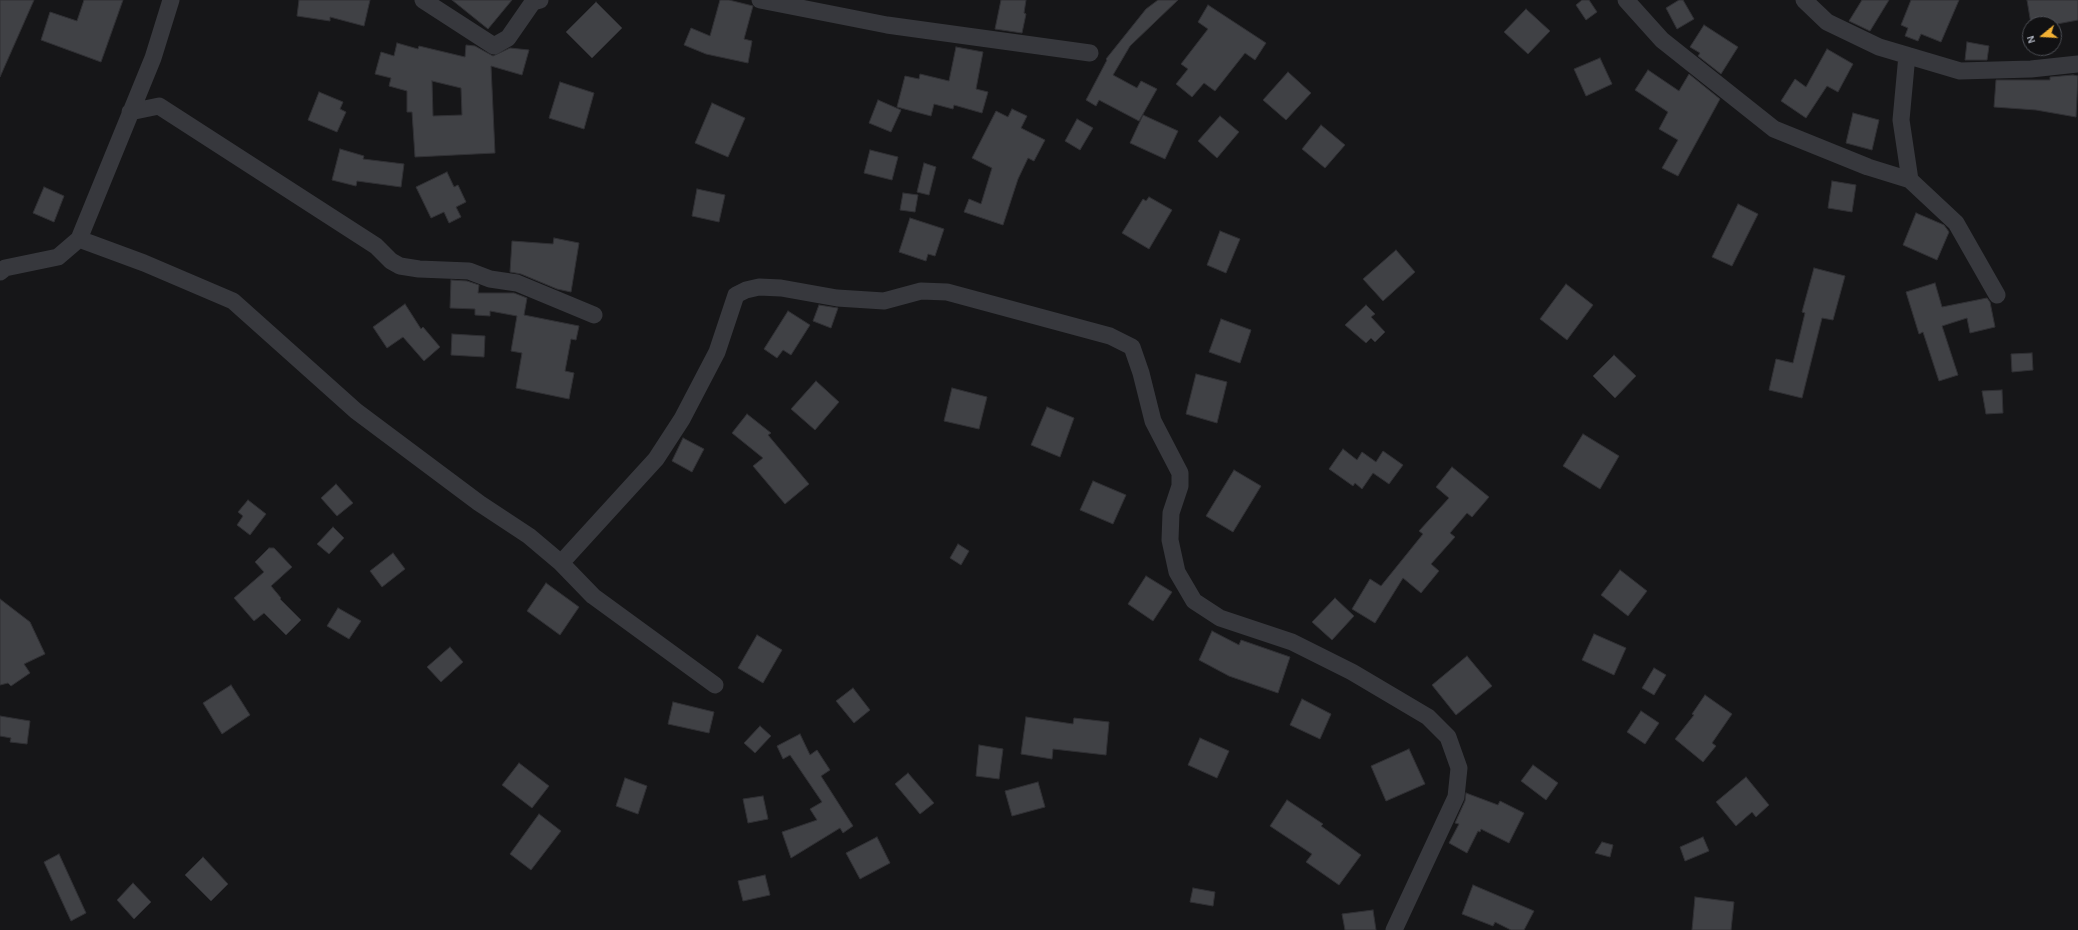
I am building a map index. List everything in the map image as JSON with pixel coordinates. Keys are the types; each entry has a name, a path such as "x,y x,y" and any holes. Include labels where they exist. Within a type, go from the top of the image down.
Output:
{"street":[{"path":"0,272 5,268 58,257 79,239 153,58 170,0"},
{"path":"423,0 494,46 508,38 533,2 540,0"},
{"path":"760,0 887,25 1090,53"},
{"path":"1626,0 1662,40 1774,129 1868,167 1910,180 1956,223 1997,295"},
{"path":"1804,0 1827,22 1879,47 1960,71 2031,69 2078,64"},
{"path":"1907,55 1901,120 1910,180"},
{"path":"130,112 159,106 376,246 391,261 400,266 469,271 490,279 517,283 594,315"},
{"path":"79,239 144,263 233,301 356,411 479,502 529,536 561,563 593,596 715,685"},
{"path":"561,563 656,459 682,419 717,352 736,295 746,290 759,287 781,288 837,298 884,301 921,291 947,292 1110,336 1132,347 1141,372 1153,421 1180,473 1180,486 1171,512 1170,540 1177,572 1194,600 1220,618 1292,642 1352,672 1428,717 1448,737 1459,768 1456,797 1394,930"}],"building":[{"path":"0,0 34,0 0,77"},
{"path":"84,0 123,0 101,62 41,40 50,12 77,21"},
{"path":"299,0 370,0 364,26 330,17 330,21 297,16"},
{"path":"452,0 512,0 488,29"},
{"path":"720,0 729,0 753,6 744,39 752,41 748,63 706,54 684,45 691,28 710,36"},
{"path":"1001,0 1026,0 1024,13 1026,14 1022,33 995,29"},
{"path":"1158,0 1178,0 1130,46 1113,75 1137,88 1141,81 1157,89 1139,121 1099,100 1096,106 1086,100 1107,60 1106,59 1146,9"},
{"path":"1582,0 1589,0 1597,12 1586,20 1576,5"},
{"path":"1679,0 1683,0 1694,19 1677,29 1666,8"},
{"path":"1862,0 1889,0 1870,31 1849,21"},
{"path":"1911,0 1959,0 1941,42 1921,34 1918,41 1905,36 1908,28 1901,25"},
{"path":"2027,0 2078,0 2078,20 2062,23 2062,16 2030,16"},
{"path":"596,2 622,28 592,58 566,32"},
{"path":"1208,5 1266,43 1255,60 1245,53 1215,91 1204,83 1192,97 1176,84 1188,69 1181,64 1208,29 1198,22"},
{"path":"1526,9 1550,31 1528,54 1504,32"},
{"path":"1704,25 1738,47 1721,74 1698,56 1700,53 1690,47"},
{"path":"1967,42 1989,46 1987,60 1965,60"},
{"path":"397,43 418,49 419,46 465,57 466,45 475,46 493,56 510,48 529,50 522,75 491,66 495,153 415,157 412,112 407,112 407,91 389,86 391,78 375,74 381,52 394,56","holes":["432,81 461,88 462,115 433,116"]},
{"path":"956,47 983,52 976,89 988,92 982,113 954,105 953,109 934,104 931,116 897,107 905,76 919,79 920,74 949,81"},
{"path":"1827,49 1853,64 1838,92 1827,86 1806,118 1781,101 1795,79 1806,87"},
{"path":"1600,58 1612,84 1586,96 1574,69"},
{"path":"1648,70 1679,91 1689,74 1720,99 1678,176 1662,168 1678,140 1659,129 1668,112 1635,90"},
{"path":"1288,72 1311,93 1286,120 1263,100"},
{"path":"2078,76 2076,117 2036,110 1994,107 1996,80 2050,80 2050,77"},
{"path":"560,82 594,93 584,129 549,118"},
{"path":"319,92 343,102 340,109 346,112 337,132 308,120"},
{"path":"878,100 901,110 891,132 869,123"},
{"path":"712,103 745,118 728,157 695,143"},
{"path":"1012,109 1027,116 1021,128 1045,140 1034,161 1028,158 1018,179 1003,225 964,212 969,199 981,204 992,168 972,158 996,111 1008,117"},
{"path":"1853,113 1879,120 1872,150 1846,143"},
{"path":"1143,115 1178,131 1165,159 1130,143"},
{"path":"1220,116 1239,132 1217,158 1198,141"},
{"path":"1077,119 1093,128 1080,150 1065,141"},
{"path":"1321,125 1345,145 1325,168 1302,149"},
{"path":"340,149 364,156 363,159 404,164 401,187 357,181 356,186 332,180"},
{"path":"870,150 898,157 892,180 864,173"},
{"path":"924,163 936,167 929,195 917,192"},
{"path":"447,172 454,187 458,185 466,202 456,207 461,217 449,223 444,212 431,218 416,187"},
{"path":"1832,181 1856,185 1852,212 1828,208"},
{"path":"44,187 64,196 54,222 33,213"},
{"path":"697,189 725,195 719,222 692,216"},
{"path":"903,193 918,195 915,212 900,210"},
{"path":"1149,197 1172,210 1149,249 1122,233 1143,199 1146,201"},
{"path":"1738,204 1758,214 1732,266 1712,257"},
{"path":"1916,213 1944,225 1949,232 1937,260 1903,245"},
{"path":"910,218 944,229 935,256 928,254 926,261 899,252"},
{"path":"1220,231 1240,239 1226,273 1207,265"},
{"path":"554,238 579,243 571,292 557,289 521,274 510,272 512,241 553,244"},
{"path":"1396,250 1415,272 1383,301 1363,279"},
{"path":"1814,268 1845,276 1833,320 1822,318 1802,398 1769,390 1776,359 1793,363 1805,313 1802,312"},
{"path":"451,280 467,281 479,285 478,293 514,293 527,298 524,315 579,326 576,340 571,339 565,371 574,373 569,399 516,388 522,353 511,351 517,316 490,311 490,316 475,315 475,309 450,308"},
{"path":"1935,283 1942,307 1987,298 1990,302 1995,327 1970,333 1967,318 1942,326 1958,375 1939,381 1923,332 1919,334 1906,292"},
{"path":"1566,284 1593,305 1567,340 1540,319"},
{"path":"405,304 421,329 423,327 440,347 424,361 403,337 387,348 373,327"},
{"path":"819,305 838,308 831,328 813,321"},
{"path":"1366,305 1375,314 1371,317 1385,332 1375,342 1371,338 1366,343 1345,325"},
{"path":"788,311 810,325 791,355 783,350 777,358 764,349"},
{"path":"1221,319 1251,330 1240,363 1209,352"},
{"path":"452,334 485,336 484,357 451,355"},
{"path":"2032,353 2033,370 2012,372 2011,354"},
{"path":"1614,355 1636,376 1615,398 1593,376"},
{"path":"1196,374 1227,382 1217,423 1186,414"},
{"path":"816,381 839,402 815,430 791,409"},
{"path":"952,388 987,397 979,429 944,421"},
{"path":"2002,390 2003,413 1986,414 1982,391"},
{"path":"1047,407 1074,418 1060,457 1031,445"},
{"path":"747,414 771,433 768,435 809,484 785,504 753,466 763,458 732,433"},
{"path":"1583,434 1619,456 1600,489 1563,466"},
{"path":"683,438 704,449 692,472 672,461"},
{"path":"1343,449 1357,460 1362,452 1376,462 1383,451 1403,465 1389,484 1373,473 1362,489 1355,483 1353,486 1329,469"},
{"path":"1452,467 1489,497 1472,517 1467,513 1450,533 1455,537 1431,564 1439,571 1421,593 1403,578 1375,623 1352,609 1370,579 1381,586 1423,534 1419,531 1449,498 1436,487"},
{"path":"1234,470 1261,486 1233,532 1206,516"},
{"path":"1093,481 1126,495 1113,524 1080,510"},
{"path":"336,484 353,503 337,516 321,498"},
{"path":"248,500 266,514 250,535 237,525 243,516 238,512"},
{"path":"333,527 344,538 329,554 317,544"},
{"path":"958,544 969,551 961,565 950,558"},
{"path":"269,548 274,548 292,567 271,586 281,598 280,599 301,620 286,635 264,613 254,621 234,598 264,572 255,562"},
{"path":"393,553 405,569 382,587 370,571"},
{"path":"1620,570 1647,591 1628,616 1601,595"},
{"path":"1146,576 1172,592 1153,621 1128,604"},
{"path":"546,583 579,607 560,635 527,611"},
{"path":"1335,598 1354,616 1332,640 1312,622"},
{"path":"0,599 30,622 45,654 24,664 30,673 11,686 8,683 0,685"},
{"path":"338,608 361,621 349,639 327,626"},
{"path":"1212,631 1239,645 1241,640 1290,657 1278,693 1229,676 1199,660"},
{"path":"1594,634 1626,648 1614,675 1582,660"},
{"path":"757,635 782,650 763,683 738,668"},
{"path":"450,647 463,662 441,682 427,667"},
{"path":"1467,656 1492,686 1456,715 1432,685"},
{"path":"1654,668 1666,675 1654,695 1642,688"},
{"path":"231,685 250,715 222,734 203,703"},
{"path":"853,688 870,710 854,723 836,701"},
{"path":"1705,695 1732,714 1712,743 1716,746 1703,762 1675,739 1694,715 1692,714"},
{"path":"1302,699 1331,714 1320,739 1290,725"},
{"path":"673,702 714,712 709,733 668,724"},
{"path":"1641,711 1659,723 1645,744 1627,732"},
{"path":"0,716 30,721 27,744 10,742 11,738 0,736"},
{"path":"1026,717 1073,724 1074,718 1109,722 1106,755 1053,749 1052,759 1021,754"},
{"path":"760,726 771,736 755,753 744,743"},
{"path":"800,734 810,755 817,750 830,770 821,776 853,826 843,833 840,828 791,858 782,832 817,820 810,809 822,802 790,755 783,759 777,746"},
{"path":"1200,738 1229,751 1217,778 1188,765"},
{"path":"979,745 1003,749 999,779 976,776"},
{"path":"1409,749 1425,784 1386,801 1371,766"},
{"path":"519,763 549,786 532,808 502,785"},
{"path":"1533,765 1558,783 1546,800 1521,781"},
{"path":"908,773 934,803 920,814 895,784"},
{"path":"1746,777 1769,805 1756,817 1752,812 1736,826 1716,802"},
{"path":"625,778 647,786 638,814 616,806"},
{"path":"1038,782 1045,807 1012,816 1005,791"},
{"path":"1466,793 1498,805 1500,801 1524,813 1509,843 1481,829 1480,832 1478,831 1467,853 1449,843 1459,824 1455,823 1465,801"},
{"path":"763,796 768,819 748,823 743,799"},
{"path":"1287,800 1323,824 1321,826 1361,855 1339,885 1306,862 1312,854 1270,826"},
{"path":"539,814 561,831 531,870 510,854"},
{"path":"877,837 890,863 860,879 846,853"},
{"path":"1703,837 1709,851 1685,861 1680,847"},
{"path":"1602,842 1613,845 1610,857 1595,853"},
{"path":"59,854 86,913 71,921 44,862"},
{"path":"203,857 228,884 211,901 185,875"},
{"path":"765,875 770,895 743,901 738,881"},
{"path":"133,883 151,902 134,919 117,900"},
{"path":"1473,885 1534,911 1524,930 1511,930 1495,922 1493,926 1462,914"},
{"path":"1193,888 1215,892 1213,906 1190,902"},
{"path":"1695,897 1734,902 1731,930 1692,930"},
{"path":"1373,910 1376,930 1345,930 1342,914"}]}
